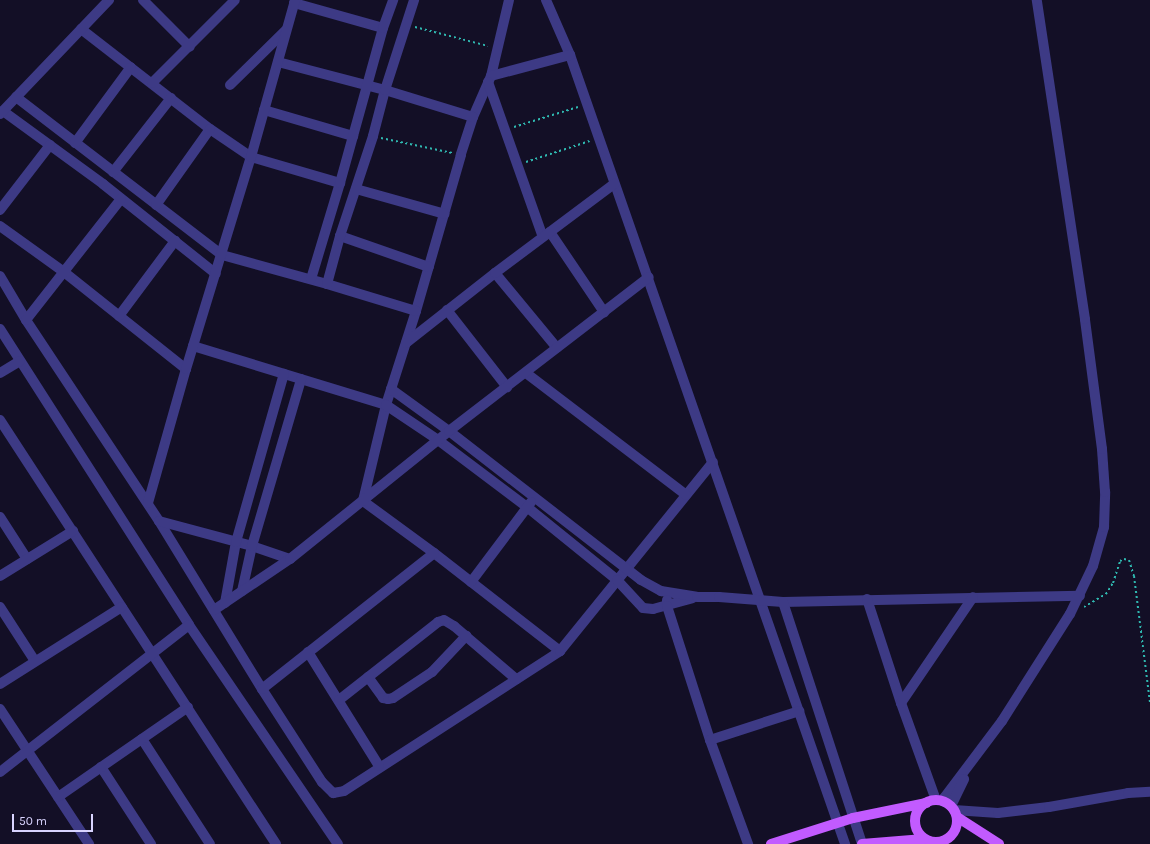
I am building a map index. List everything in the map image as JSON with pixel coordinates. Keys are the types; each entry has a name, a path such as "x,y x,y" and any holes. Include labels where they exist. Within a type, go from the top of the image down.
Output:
{"main road":[{"path":"924,839 916,827 915,820 917,813 945,806"},
{"path":"862,844 924,839 940,843 953,835 958,823 945,806"},
{"path":"771,844 853,818 945,806 999,844"}],"street":[{"path":"108,0 2,112 50,145 216,274"},
{"path":"143,0 190,47"},
{"path":"310,279 340,183 383,28 393,0"},
{"path":"327,284 340,236 373,136 385,90 414,0"},
{"path":"363,501 386,405 416,311 460,155 473,117 490,79 510,0"},
{"path":"546,0 570,54 614,184 649,277 845,844"},
{"path":"945,806 972,762 1002,721 1070,614 1080,596 1093,566 1104,527 1104,474 1085,319 1037,0"},
{"path":"152,83 190,47 232,1"},
{"path":"148,503 186,369 251,157 295,1 383,28"},
{"path":"230,85 287,28"},
{"path":"81,29 210,129 251,157 340,183"},
{"path":"490,79 570,54"},
{"path":"278,62 385,90 473,117"},
{"path":"75,143 131,67"},
{"path":"490,79 504,130 516,165 546,234 604,312"},
{"path":"16,97 222,255 310,279 416,311"},
{"path":"112,172 171,98"},
{"path":"264,110 352,136"},
{"path":"156,205 210,129"},
{"path":"0,210 50,145"},
{"path":"406,343 546,234 614,184"},
{"path":"356,188 444,214"},
{"path":"26,320 121,199"},
{"path":"0,226 64,272 186,369"},
{"path":"340,236 429,267"},
{"path":"119,316 175,241"},
{"path":"495,273 557,348"},
{"path":"0,276 26,320 148,503 262,689 322,782 332,792 337,793 344,791 379,766 560,652 713,462"},
{"path":"214,610 290,559 448,431 526,373 649,277"},
{"path":"447,310 507,387"},
{"path":"0,329 189,625 338,844"},
{"path":"193,346 386,405 438,440 527,508 617,580 644,609 667,606 697,597"},
{"path":"0,373 20,361"},
{"path":"526,373 686,495"},
{"path":"225,602 236,542 284,374"},
{"path":"242,591 252,546 301,380"},
{"path":"391,389 535,497 641,580 666,593 697,597 783,602 867,599 1080,596"},
{"path":"0,420 276,844"},
{"path":"471,582 535,497"},
{"path":"363,501 434,553 560,652"},
{"path":"0,517 27,559"},
{"path":"159,521 252,546 290,559"},
{"path":"0,576 73,531"},
{"path":"262,689 434,553"},
{"path":"666,593 667,606 710,740 748,844"},
{"path":"901,703 973,597"},
{"path":"867,599 901,703 945,806"},
{"path":"783,602 862,844"},
{"path":"0,607 35,661"},
{"path":"0,684 122,607"},
{"path":"339,700 442,621 446,620 516,679"},
{"path":"0,772 189,625"},
{"path":"368,677 384,698 393,698 432,672 466,636"},
{"path":"308,652 379,766"},
{"path":"58,797 188,707"},
{"path":"0,709 88,844"},
{"path":"710,740 799,711"},
{"path":"142,739 210,844"},
{"path":"101,767 151,844"},
{"path":"945,806 998,813 1049,807 1128,793 1150,792"}],"path":[{"path":"407,25 497,48"},
{"path":"504,130 587,104"},
{"path":"373,136 460,155"},
{"path":"516,165 599,138"},
{"path":"1070,614 1103,597 1111,587 1120,561 1126,559 1130,561 1138,601 1150,703"}]}
